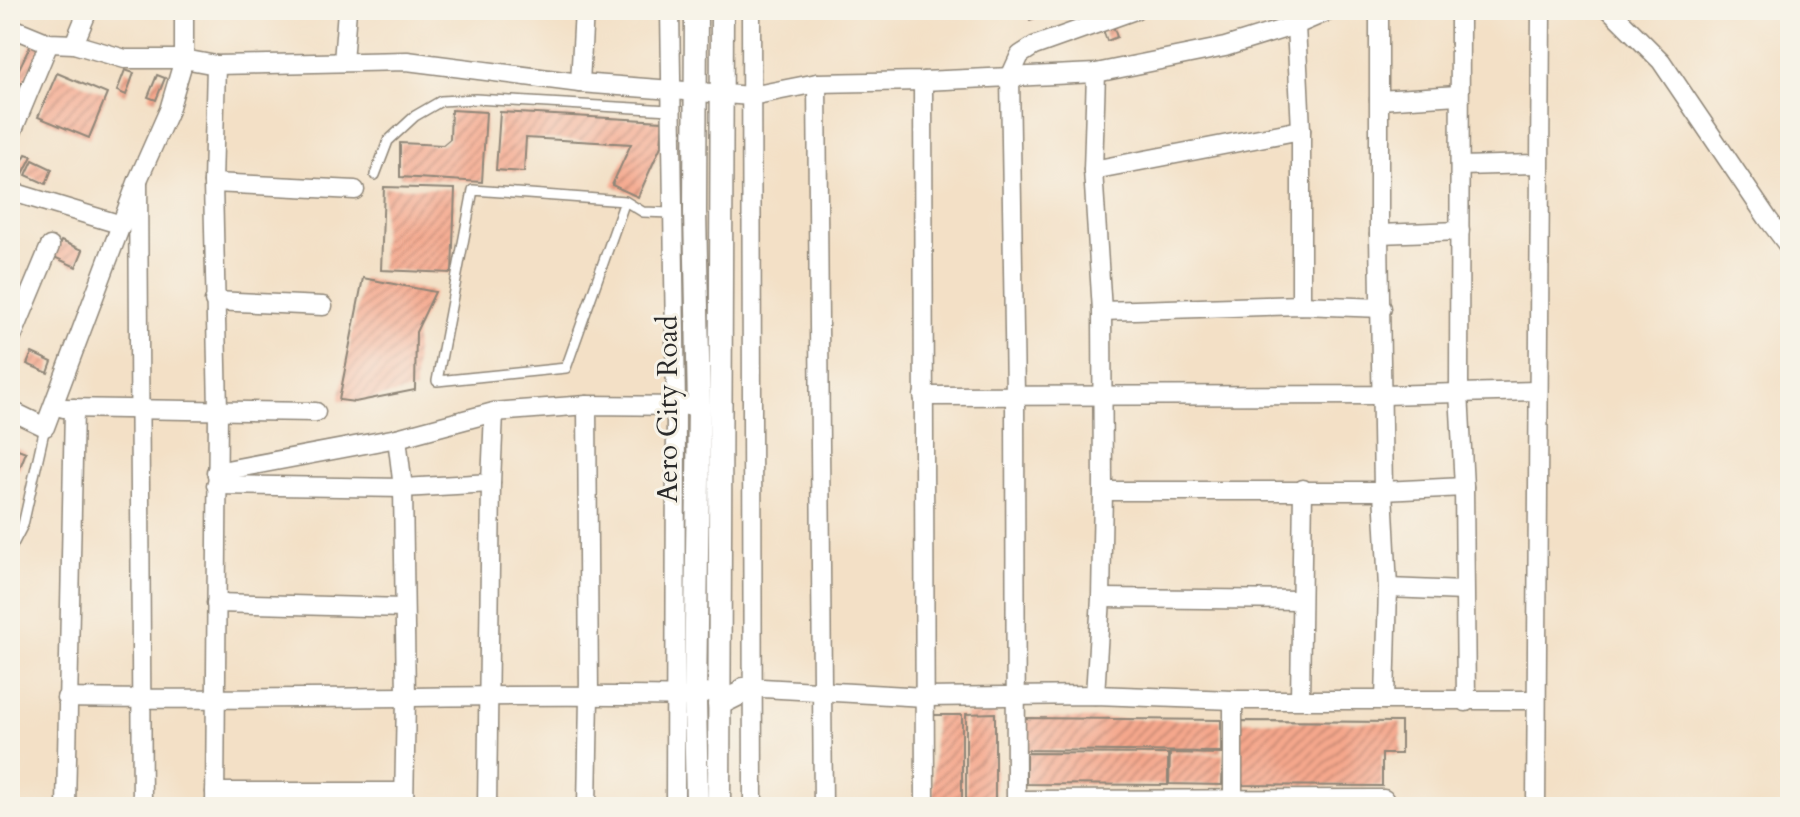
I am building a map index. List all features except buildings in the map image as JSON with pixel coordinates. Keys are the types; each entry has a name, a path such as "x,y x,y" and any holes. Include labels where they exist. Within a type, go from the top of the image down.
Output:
{"street":[{"path":"74,44 88,10"},
{"path":"10,410 45,427 138,180 169,110 184,59 184,10"},
{"path":"343,62 347,10"},
{"path":"580,83 584,10"},
{"path":"670,10 671,213 686,697 675,807"},
{"name":"Aero City Road","path":"696,10 695,211 699,407 686,697 697,807"},
{"name":"Aero City Road","path":"719,807 722,10"},
{"path":"751,10 753,807"},
{"path":"1135,10 1034,46 1020,55 1010,77 1016,804 1384,799"},
{"path":"10,27 49,43 74,44 125,59 184,59 216,65 407,61 580,83 670,100 697,92 751,96 817,83 1096,73 1225,47 1296,25 1331,10"},
{"path":"1379,10 1383,491 1388,588 1385,700"},
{"path":"1460,10 1459,392 1464,487 1466,702"},
{"path":"1536,807 1541,10"},
{"path":"1610,10 1661,61 1790,248"},
{"path":"1296,25 1301,130 1301,305"},
{"path":"10,137 49,43"},
{"path":"216,65 213,183 218,410 215,799 404,799 403,488 397,438"},
{"path":"1095,695 1103,491 1100,396 1102,311 1093,170 1096,73"},
{"path":"923,81 925,807"},
{"path":"817,83 823,807"},
{"path":"1379,100 1458,95"},
{"path":"1093,170 1301,130"},
{"path":"1461,166 1539,164"},
{"path":"138,180 142,807"},
{"path":"213,183 355,190"},
{"path":"12,196 122,225"},
{"path":"1379,234 1460,231"},
{"path":"10,342 50,246"},
{"path":"214,301 323,306"},
{"path":"1102,311 1301,305 1382,308"},
{"path":"923,396 1383,395 1537,391"},
{"path":"216,478 397,438 494,412 587,405 699,407"},
{"path":"587,405 587,807"},
{"path":"52,407 316,412"},
{"path":"66,807 74,408"},
{"path":"487,807 494,412"},
{"path":"216,478 403,488 491,483"},
{"path":"1103,491 1383,491 1464,487"},
{"path":"1300,699 1299,600 1303,489"},
{"path":"1388,588 1464,591"},
{"path":"1101,598 1299,600"},
{"path":"216,603 404,608"},
{"path":"66,698 686,697 719,695 753,687 925,697 1095,695 1233,700 1536,700"},
{"path":"1233,700 1233,803"}],"lane":[{"path":"375,175 388,141 415,116 441,101 670,100"},
{"path":"625,201 566,368 437,381 473,190 625,201 643,212 671,213"},
{"path":"10,550 23,525 45,427"}]}
